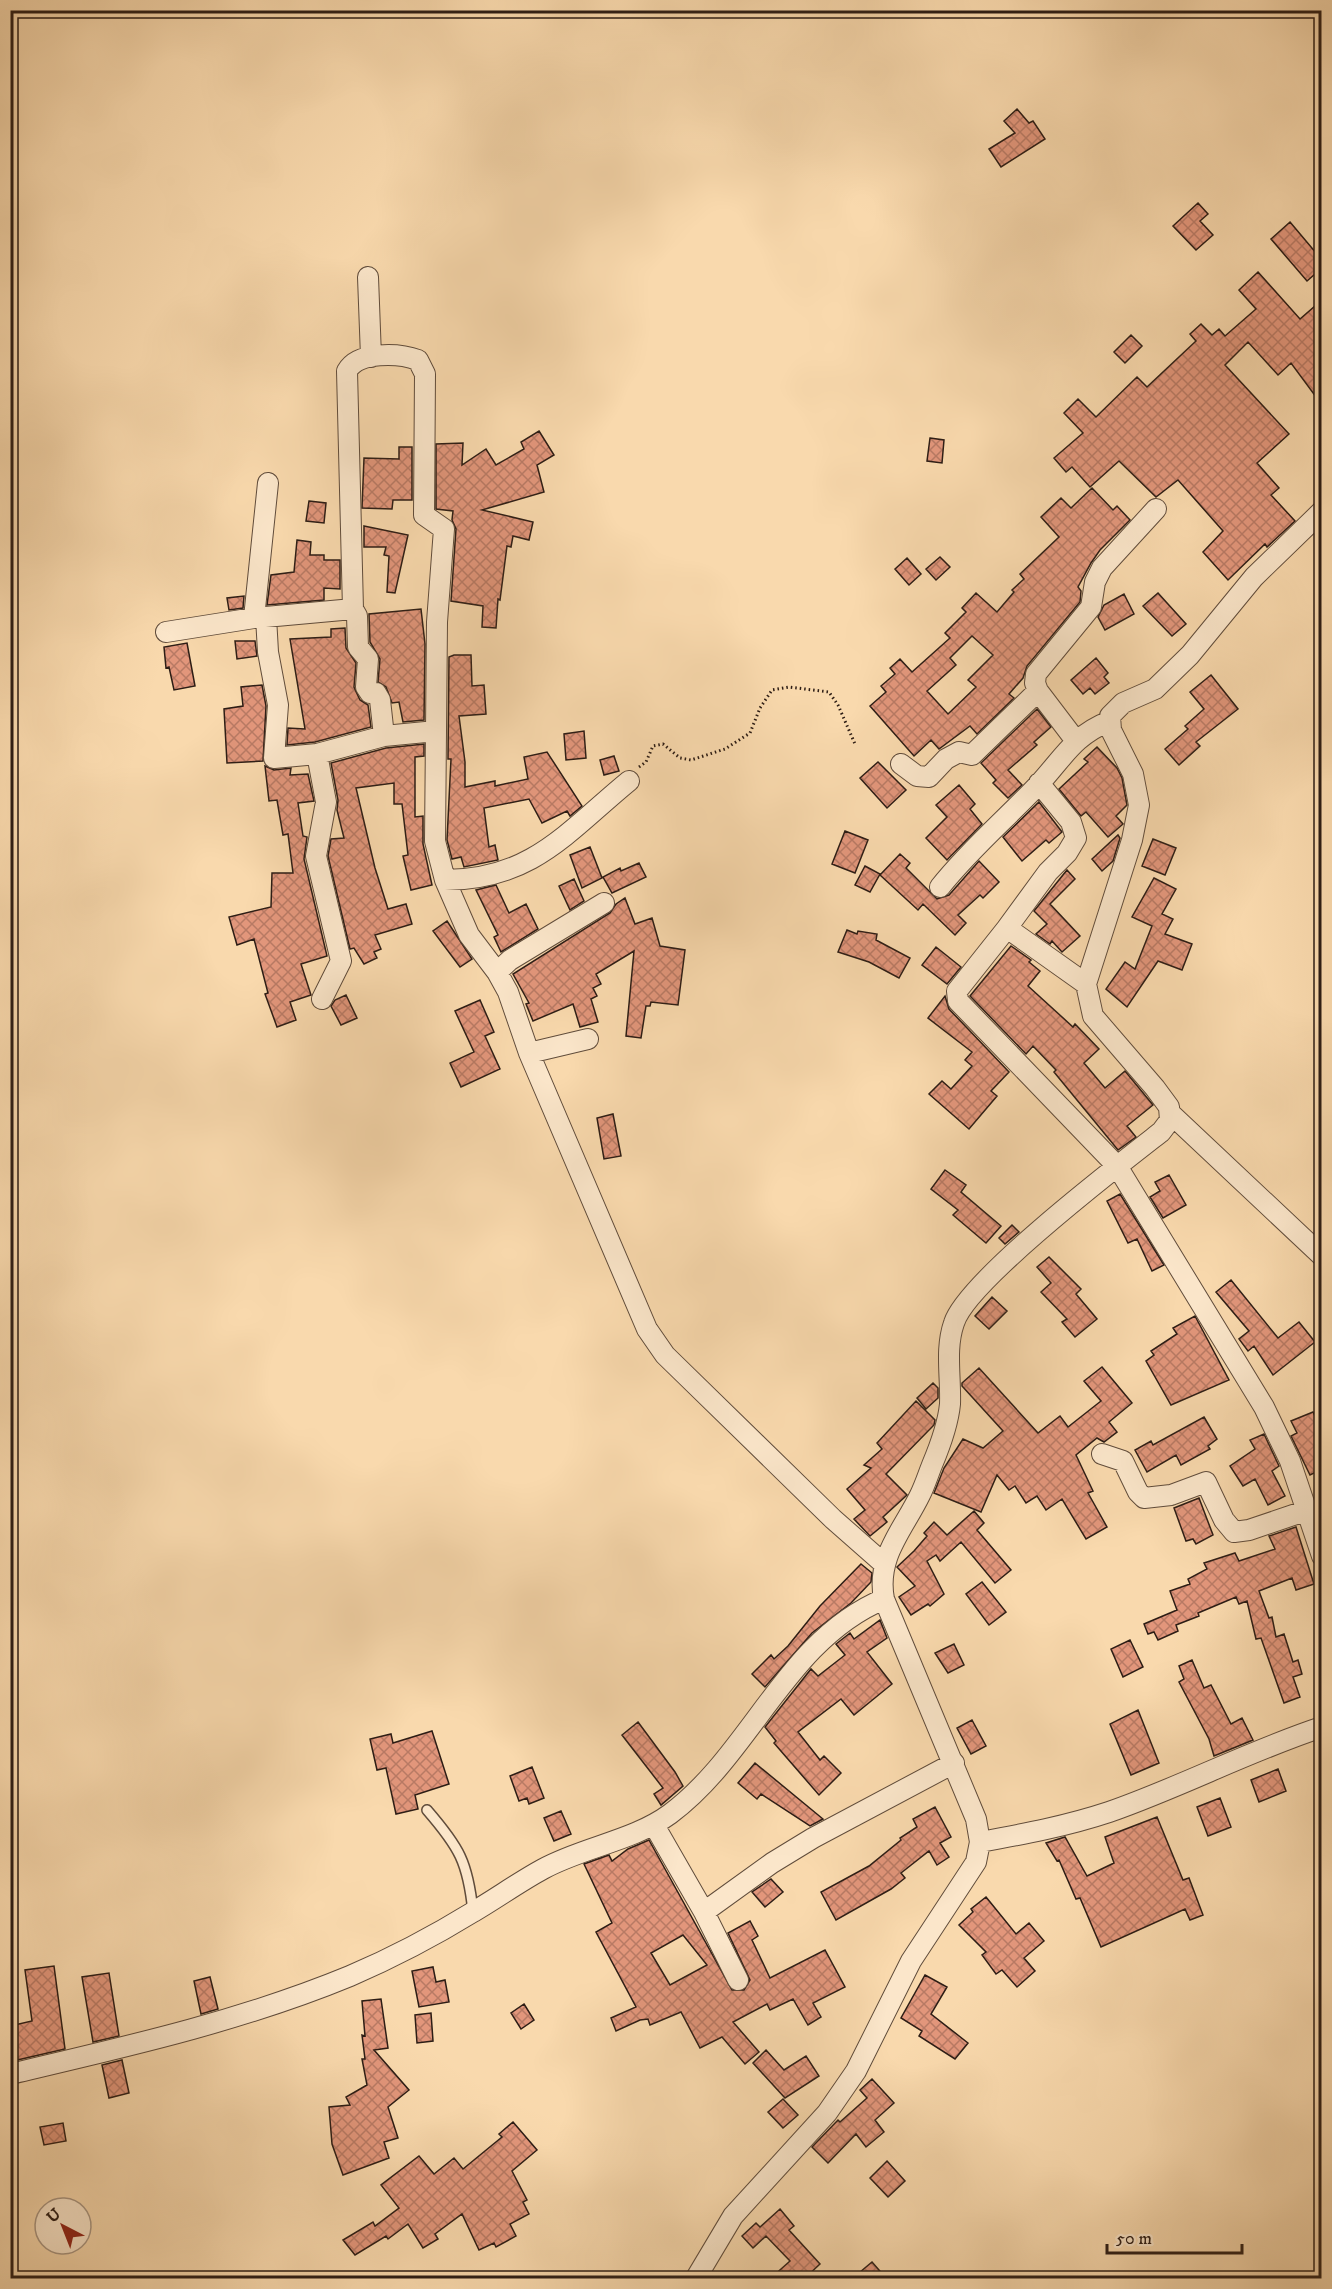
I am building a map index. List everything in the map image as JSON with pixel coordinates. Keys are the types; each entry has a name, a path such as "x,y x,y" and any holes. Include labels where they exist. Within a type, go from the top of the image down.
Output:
{"street":[{"path":"368,277 371,357"},
{"path":"384,736 380,700 366,687 368,659 358,647 357,616 353,609 347,371 352,363 359,359 409,357 418,360 424,374 424,515 444,529 436,622 435,841 445,880 469,935 497,972 508,992 529,1053 647,1329 659,1346 833,1519 883,1563"},
{"path":"268,483 260,617 278,705 274,758 317,754 384,736 436,732"},
{"path":"1076,741 1038,691 1035,683 1036,674 1091,607 1097,574 1156,509"},
{"path":"1322,511 1254,577 1190,655 1151,692 1116,708 1110,721 1116,742 1133,774 1139,805 1132,840 1086,984 1093,1016 1155,1088 1171,1113 1322,1256"},
{"path":"166,632 260,617 353,609"},
{"path":"901,764 917,776 929,777 946,759 959,752 972,754 1000,731 1038,691"},
{"path":"940,887 996,824 1039,783 1064,751 1092,728 1110,721"},
{"path":"317,754 326,802 316,856 340,961 322,999"},
{"path":"445,880 470,880 530,862 572,833 629,781"},
{"path":"1039,783 1071,822 1076,838 1068,853 1048,872 1008,928 957,991 958,1001 1117,1166 1264,1407 1290,1461 1322,1556"},
{"path":"497,972 510,960 604,903"},
{"path":"1008,928 1086,984"},
{"path":"529,1053 588,1039"},
{"path":"696,2278 733,2216 827,2113 856,2070 911,1961 976,1863 980,1842 968,1796 884,1599 883,1563 920,1495 945,1429 950,1406 949,1346 955,1320 970,1297 1017,1252 1117,1166 1161,1132 1167,1126 1171,1113"},
{"path":"1102,1454 1123,1461 1138,1492 1144,1498 1171,1495 1206,1482 1224,1520 1234,1532 1249,1530 1308,1510"},
{"path":"10,2074 128,2047 297,1996 351,1976 473,1912 544,1868 654,1825 693,1796 714,1774 769,1700 832,1630 858,1610 884,1599"},
{"path":"980,1842 1043,1831 1110,1812 1276,1742 1322,1727"},
{"path":"704,1912 771,1863 954,1762"},
{"path":"654,1825 704,1912 738,1980"}],"lane":[{"path":"427,1809 455,1844 466,1863 473,1912"}],"path":[{"path":"629,781 638,768 646,762 654,746 663,744 680,758 691,760 734,743 750,733 760,708 772,690 789,687 829,692 838,705 855,744"}],"building":[{"path":"1017,109 1029,123 1033,121 1045,139 1001,167 989,149 1015,133 1004,121"},
{"path":"1198,203 1208,214 1200,221 1213,235 1196,250 1173,226"},
{"path":"1290,222 1322,260 1322,268 1307,281 1271,239"},
{"path":"1258,272 1300,319 1322,300 1322,405 1291,363 1278,375 1248,342 1225,365 1289,434 1257,463 1279,488 1271,495 1295,521 1267,547 1265,544 1228,580 1203,552 1223,531 1178,480 1156,497 1119,461 1090,487 1072,467 1066,472 1054,458 1083,433 1064,413 1078,399 1096,417 1137,377 1147,387 1196,341 1190,334 1201,324 1212,335 1219,329 1225,336 1256,309 1239,290"},
{"path":"1131,335 1142,346 1125,363 1114,352"},
{"path":"539,431 554,455 537,465 544,492 482,510 533,522 529,540 513,536 511,547 507,546 500,600 498,599 496,628 482,627 483,606 451,601 456,529 452,520 453,511 436,509 436,444 463,443 462,465 486,449 496,465 524,449 521,442"},
{"path":"930,438 944,440 942,463 927,461"},
{"path":"399,447 412,447 412,500 393,500 392,509 362,508 364,458 399,459"},
{"path":"1092,488 1113,510 1117,506 1130,520 1100,550 1091,563 1078,587 1081,591 1080,602 1027,666 1023,678 1009,694 1014,698 977,734 970,726 939,749 931,740 914,756 870,706 886,692 881,686 895,674 890,668 900,659 912,672 950,638 945,633 966,612 962,608 976,593 997,612 1014,592 1012,590 1024,579 1020,574 1059,537 1041,517 1061,498 1071,508","holes":["972,636 993,655 968,680 976,687 948,714 927,691 956,665 950,658"]},
{"path":"309,501 326,503 324,523 306,521"},
{"path":"364,526 408,535 395,593 387,592 389,556 384,555 386,547 364,547"},
{"path":"297,540 311,542 310,555 324,555 324,560 340,560 340,589 324,588 324,600 267,605 271,575 294,572"},
{"path":"940,557 950,567 936,580 926,569"},
{"path":"907,558 921,574 909,585 895,569"},
{"path":"1158,593 1186,624 1172,636 1143,606"},
{"path":"1124,594 1134,614 1105,630 1098,617 1104,605"},
{"path":"244,596 243,608 229,610 227,598"},
{"path":"421,609 425,644 424,720 403,722 399,702 392,703 386,687 378,682 380,659 370,642 369,614"},
{"path":"345,628 346,648 356,663 354,687 360,700 368,705 371,727 315,742 287,745 288,728 305,729 290,639 331,637 331,629"},
{"path":"235,641 255,641 257,656 237,659"},
{"path":"187,643 195,686 174,690 169,667 166,668 164,647"},
{"path":"471,655 472,686 484,685 486,714 459,716 465,762 465,787 495,781 495,786 528,779 524,757 547,752 582,806 570,816 567,811 542,823 529,799 484,808 489,847 495,845 498,860 464,867 461,857 452,859 447,840 451,759 448,759 449,657"},
{"path":"1096,658 1108,673 1104,677 1109,683 1095,694 1090,688 1083,694 1071,680"},
{"path":"1211,675 1238,709 1196,742 1200,746 1179,765 1165,749 1188,729 1185,726 1204,709 1190,692"},
{"path":"262,685 266,706 263,761 227,763 224,709 243,706 241,687"},
{"path":"1037,709 1051,727 1034,742 1037,745 1008,770 1022,785 1008,798 993,783 996,780 981,763"},
{"path":"584,731 586,758 566,760 564,734"},
{"path":"424,744 424,756 415,757 415,817 423,816 423,844 432,885 411,890 403,856 408,855 402,804 394,804 394,783 356,788 375,868 388,909 406,904 412,924 375,935 381,949 374,952 377,958 364,964 354,948 350,949 328,856 331,839 344,838 337,810 338,800 331,763 386,748"},
{"path":"1097,747 1117,768 1122,778 1127,805 1116,816 1123,824 1108,837 1086,812 1081,816 1059,789 1088,762 1084,759"},
{"path":"614,756 619,771 604,775 600,760"},
{"path":"878,762 906,790 887,808 860,778"},
{"path":"265,766 274,770 291,768 290,775 308,774 314,801 298,803 303,836 307,837 304,859 327,956 301,964 311,995 290,1002 296,1020 277,1027 265,994 268,993 254,939 237,945 229,917 271,907 272,873 293,873 288,834 283,835 277,800 269,801"},
{"path":"959,785 975,804 970,809 982,824 947,860 926,838 947,817 936,805"},
{"path":"1039,802 1062,832 1049,843 1046,840 1022,861 1003,837"},
{"path":"845,831 868,840 855,873 832,864"},
{"path":"1118,835 1120,838 1113,861 1102,871 1092,859"},
{"path":"1153,839 1176,848 1165,875 1142,866"},
{"path":"590,847 602,878 582,888 570,855"},
{"path":"900,854 910,863 906,868 937,899 949,895 979,861 999,882 983,898 980,895 958,915 966,923 955,935 923,904 918,910 880,875"},
{"path":"639,863 646,877 612,893 603,877 620,868 621,871"},
{"path":"865,866 880,874 870,892 855,885"},
{"path":"1067,870 1075,879 1050,904 1080,936 1062,952 1052,941 1050,944 1036,934 1047,924 1034,911"},
{"path":"1154,878 1176,889 1162,914 1173,919 1165,934 1192,944 1182,970 1158,961 1127,1007 1106,989 1125,962 1135,969 1152,926 1132,917"},
{"path":"574,879 584,901 570,910 559,886"},
{"path":"496,885 509,913 526,904 538,929 501,952 494,937 498,935 476,890"},
{"path":"625,898 635,924 652,918 660,946 685,950 678,1005 651,1002 650,1006 646,1006 641,1038 626,1036 634,951 596,974 601,984 593,988 597,996 591,999 598,1022 580,1027 573,1004 533,1021 526,1004 529,1003 513,974 610,913 616,904"},
{"path":"447,921 472,959 460,967 433,931"},
{"path":"847,930 857,934 858,931 877,934 876,940 910,958 899,978 869,962 838,952"},
{"path":"1011,946 1031,960 1029,962 1040,971 1028,986 1073,1027 1075,1024 1099,1049 1084,1063 1105,1088 1125,1071 1153,1105 1127,1126 1136,1137 1118,1150 1054,1072 1056,1070 1033,1046 1026,1054 970,996"},
{"path":"936,947 961,967 947,984 922,965"},
{"path":"346,995 357,1018 341,1025 331,1006 335,1000"},
{"path":"945,996 949,1009 1009,1072 991,1091 997,1096 969,1129 929,1094 942,1081 951,1089 972,1066 965,1060 972,1052 928,1018"},
{"path":"480,1000 494,1032 485,1036 500,1069 461,1087 450,1063 474,1052 455,1011"},
{"path":"613,1114 621,1156 604,1159 597,1118"},
{"path":"945,1170 966,1185 961,1192 1001,1226 986,1243 953,1215 958,1210 931,1189"},
{"path":"1169,1175 1186,1205 1163,1218 1150,1197 1160,1191 1155,1182"},
{"path":"1120,1194 1164,1265 1152,1271 1137,1239 1128,1243 1107,1201"},
{"path":"1012,1225 1019,1232 1005,1244 999,1238"},
{"path":"1049,1257 1081,1289 1076,1294 1097,1319 1075,1337 1062,1322 1067,1319 1041,1292 1051,1283 1037,1267"},
{"path":"1231,1280 1278,1338 1299,1322 1315,1342 1273,1375 1254,1346 1248,1351 1239,1339 1249,1331 1216,1292"},
{"path":"992,1297 1007,1311 989,1329 975,1316"},
{"path":"1195,1316 1229,1380 1171,1405 1146,1361 1154,1355 1151,1351 1177,1334 1173,1328"},
{"path":"1102,1367 1132,1403 1109,1422 1117,1432 1104,1442 1097,1438 1076,1455 1093,1491 1088,1493 1107,1527 1086,1539 1062,1499 1046,1510 1037,1496 1026,1503 1015,1486 1009,1490 997,1475 981,1512 934,1493 944,1468 963,1439 983,1448 1003,1431 962,1386 962,1383 979,1368 1038,1433 1060,1416 1068,1427 1101,1401 1084,1381"},
{"path":"933,1383 938,1388 938,1398 926,1409 917,1398"},
{"path":"916,1401 935,1420 934,1425 886,1474 907,1495 883,1517 887,1522 870,1536 854,1519 865,1510 847,1489 871,1468 864,1465 882,1449 877,1443"},
{"path":"1313,1412 1322,1431 1322,1469 1310,1475 1291,1436 1297,1433 1291,1421"},
{"path":"1204,1417 1217,1439 1208,1446 1210,1449 1181,1465 1176,1455 1147,1472 1135,1450 1151,1441 1153,1445"},
{"path":"1264,1434 1279,1466 1272,1471 1285,1496 1268,1505 1255,1479 1243,1486 1230,1466 1255,1449 1250,1440"},
{"path":"1199,1498 1213,1535 1196,1544 1193,1539 1186,1541 1174,1508"},
{"path":"974,1511 984,1523 977,1530 1011,1570 995,1583 961,1542 940,1561 936,1555 927,1561 944,1594 930,1606 928,1604 911,1615 899,1597 915,1586 897,1567 927,1536 924,1533 934,1522 947,1535"},
{"path":"1296,1527 1314,1584 1296,1590 1292,1578 1259,1591 1269,1618 1272,1617 1276,1637 1284,1634 1293,1662 1298,1660 1302,1674 1293,1677 1300,1697 1284,1703 1261,1638 1256,1639 1247,1601 1239,1604 1236,1597 1198,1613 1199,1616 1176,1625 1178,1631 1158,1640 1154,1632 1148,1634 1144,1624 1177,1610 1170,1591 1190,1584 1188,1579 1207,1569 1204,1563 1235,1553 1239,1561 1275,1549 1269,1536"},
{"path":"861,1564 872,1573 871,1582 851,1603 812,1633 765,1687 752,1674 771,1655 774,1659 788,1646 820,1606"},
{"path":"982,1582 1006,1612 989,1625 966,1594"},
{"path":"880,1620 887,1638 867,1652 892,1684 854,1715 841,1699 798,1732 820,1760 824,1756 841,1773 819,1795 774,1743 776,1741 765,1727 811,1669 818,1676 845,1655 836,1644 850,1633 854,1639"},
{"path":"1130,1640 1143,1667 1123,1677 1111,1649"},
{"path":"954,1644 964,1665 948,1673 935,1653"},
{"path":"1192,1660 1204,1688 1211,1685 1231,1724 1242,1718 1253,1740 1214,1756 1209,1739 1179,1682 1184,1679 1179,1666"},
{"path":"1138,1710 1159,1763 1131,1775 1110,1724"},
{"path":"972,1720 986,1746 971,1754 957,1728"},
{"path":"638,1722 683,1786 661,1805 654,1794 663,1788 622,1735"},
{"path":"432,1731 449,1784 415,1795 418,1809 396,1814 386,1768 377,1770 370,1739 391,1734 393,1743"},
{"path":"755,1763 823,1819 810,1826 761,1794 757,1799 738,1783"},
{"path":"532,1767 544,1798 529,1804 527,1798 519,1801 510,1776"},
{"path":"1278,1769 1286,1791 1259,1802 1251,1780"},
{"path":"1220,1798 1231,1827 1208,1836 1197,1807"},
{"path":"935,1807 951,1837 940,1843 949,1857 937,1865 929,1851 901,1873 905,1878 891,1889 836,1920 821,1892 869,1866 901,1840 900,1838 917,1827 913,1819"},
{"path":"561,1811 571,1834 554,1841 544,1818"},
{"path":"1157,1817 1183,1880 1189,1878 1203,1915 1190,1920 1185,1909 1101,1947 1080,1898 1076,1899 1059,1860 1057,1861 1046,1843 1065,1837 1087,1876 1114,1863 1105,1837"},
{"path":"649,1840 732,1990 744,1990 750,1980 728,1933 750,1921 758,1936 752,1940 770,1978 825,1950 845,1987 813,2003 821,2017 808,2025 793,1999 770,2010 767,2004 733,2022 759,2052 745,2064 722,2037 700,2048 681,2012 650,2025 648,2019 640,2020 616,2031 611,2018 636,2007 596,1932 612,1923 584,1864 609,1855 612,1861 628,1849","holes":["683,1935 707,1965 670,1985 651,1953"]},
{"path":"771,1879 783,1892 765,1907 752,1892"},
{"path":"986,1897 1016,1934 1029,1923 1044,1941 1024,1958 1035,1971 1017,1987 1002,1970 996,1974 982,1955 986,1952 959,1925 973,1912 971,1909"},
{"path":"54,1966 65,2049 13,2061 10,2026 32,2021 25,1970"},
{"path":"433,1967 436,1982 445,1980 449,2002 419,2007 412,1971"},
{"path":"109,1973 119,2036 93,2042 82,1977"},
{"path":"925,1975 947,1987 931,2014 968,2043 955,2059 919,2036 922,2031 901,2018"},
{"path":"210,1977 218,2009 201,2014 194,1981"},
{"path":"381,1999 388,2048 374,2050 409,2090 388,2107 398,2138 384,2142 389,2158 343,2175 332,2144 329,2107 350,2105 346,2097 367,2085 362,2059 365,2059 362,2035 365,2036 362,2001"},
{"path":"524,2004 534,2020 521,2029 511,2013"},
{"path":"431,2013 433,2041 417,2043 415,2015"},
{"path":"766,2050 784,2070 806,2056 819,2076 785,2098 753,2063"},
{"path":"122,2060 129,2093 109,2098 102,2065"},
{"path":"872,2079 894,2103 875,2120 884,2132 866,2147 856,2134 828,2163 812,2147 838,2120 840,2122 867,2098 860,2090"},
{"path":"783,2099 798,2115 783,2128 768,2112"},
{"path":"513,2122 537,2150 512,2171 527,2200 523,2202 529,2214 510,2224 516,2236 496,2247 494,2243 479,2250 462,2214 435,2234 438,2239 423,2248 408,2224 388,2239 386,2236 355,2255 343,2240 373,2222 375,2226 399,2208 381,2185 419,2156 434,2174 454,2158 463,2169 502,2137 499,2134"},
{"path":"63,2123 66,2141 44,2145 40,2127"},
{"path":"887,2161 905,2181 888,2197 870,2178"},
{"path":"780,2209 794,2226 789,2230 820,2264 805,2278 771,2278 790,2261 766,2236 753,2248 742,2236 756,2223 760,2227"},
{"path":"872,2262 886,2278 853,2278"}]}
